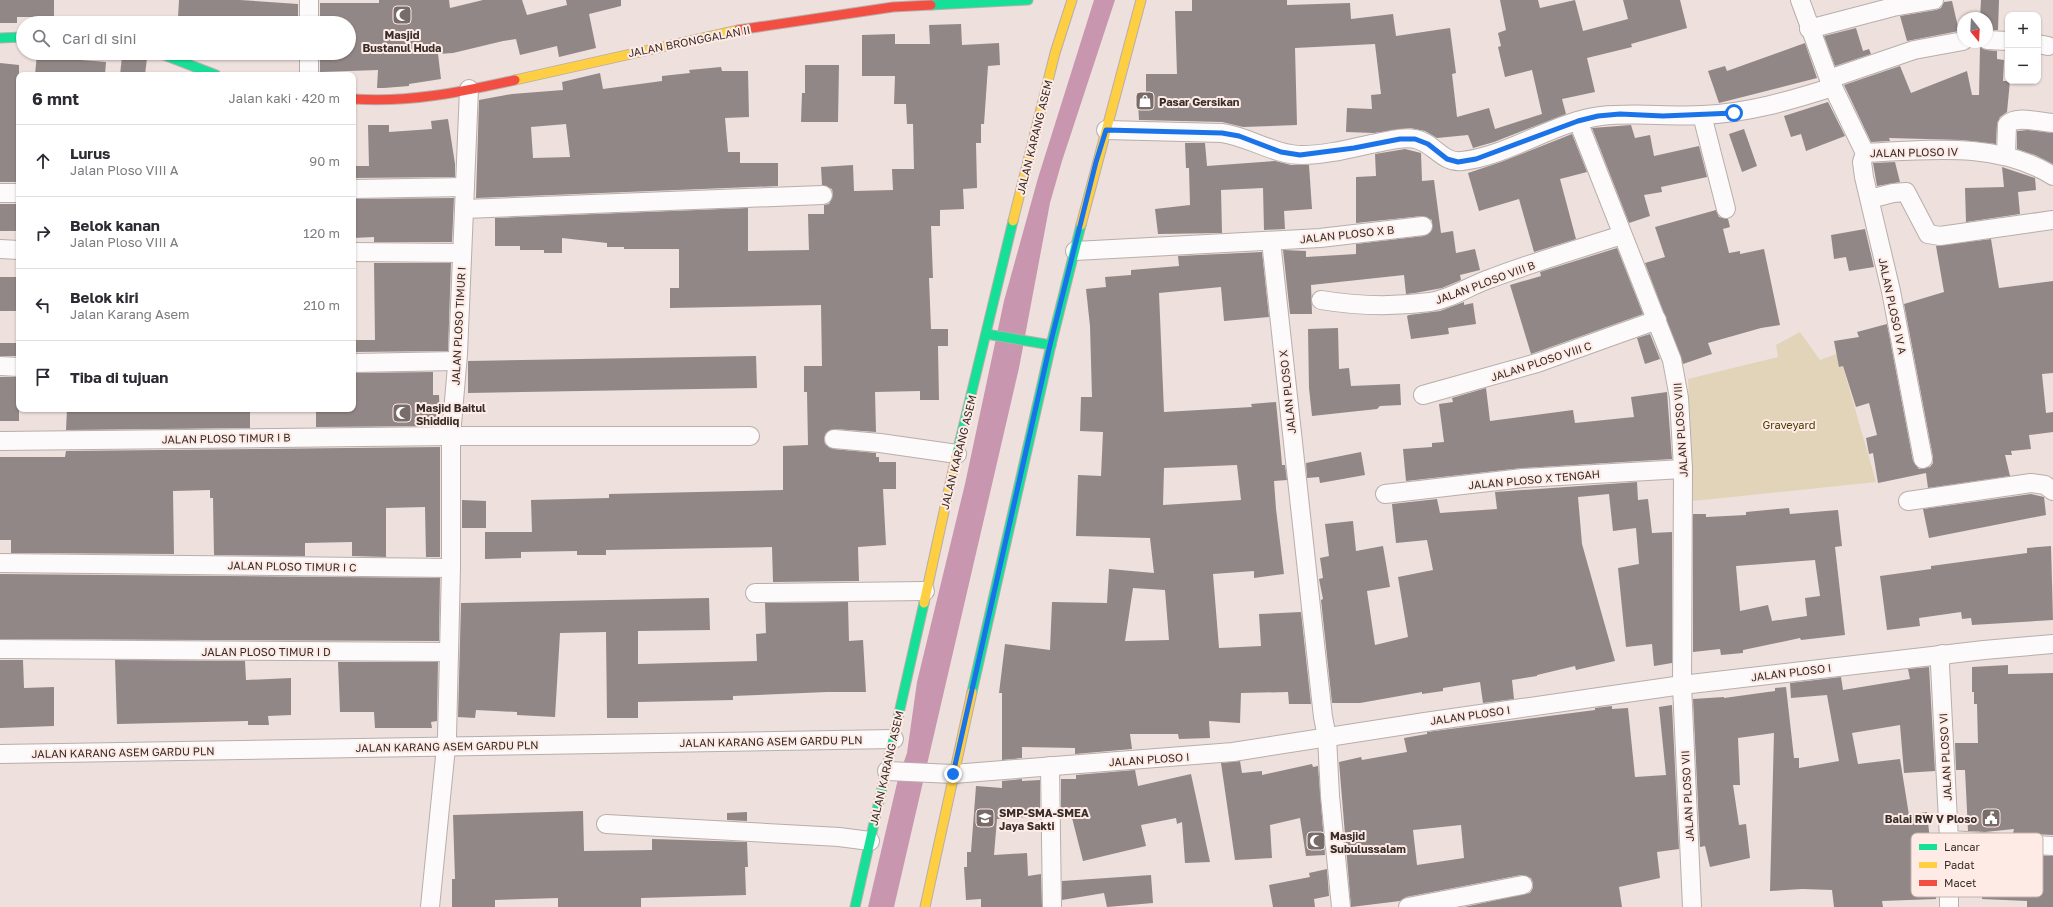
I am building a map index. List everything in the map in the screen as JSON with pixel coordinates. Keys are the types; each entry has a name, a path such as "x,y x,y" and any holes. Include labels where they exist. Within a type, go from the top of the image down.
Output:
{"main road":[{"name":"JALAN BRONGGALAN II","path":"356,99 384,101 417,98 469,89 723,32 892,6 1028,0"},
{"name":"JALAN KARANG ASEM","path":"855,907 870,841 890,771 894,739 925,591 957,454 989,334 1036,126 1055,53 1072,0"},
{"path":"925,907 948,774 1049,345 1075,251 1096,162 1141,0"},
{"path":"0,38 16,37"},
{"path":"177,60 208,72"},
{"path":"989,334 1049,345"}],"street":[{"path":"309,0 309,16"},
{"name":"JALAN PLOSO IV","path":"1800,0 1809,29 1831,83 1865,153 1975,151 2006,156 2053,176"},
{"path":"1809,29 1893,7 1934,0"},
{"path":"1993,40 2005,41"},
{"path":"1106,130 1222,133 1239,136 1281,152 1300,155 1354,148 1400,139 1415,139 1428,144 1447,159 1458,162 1488,155 1578,121 1598,116 1620,114 1702,115 1752,110 1784,102 1914,50 1957,42"},
{"path":"309,60 309,72"},
{"path":"462,253 469,89"},
{"path":"1702,115 1726,209"},
{"path":"2006,156 2007,125 2010,121 2018,120 2053,123"},
{"name":"JALAN PLOSO VIII","path":"1578,121 1657,320 1672,360 1676,377 1679,398 1683,468 1682,685"},
{"name":"JALAN PLOSO IV A","path":"1865,153 1862,162 1864,177 1891,291 1923,459"},
{"path":"356,189 465,187"},
{"path":"1870,199 1893,193 1906,192 1928,234 1940,236 2053,220"},
{"path":"0,193 16,193"},
{"path":"464,209 823,195"},
{"name":"JALAN PLOSO X B","path":"1271,241 1320,238 1423,226"},
{"name":"JALAN PLOSO VIII B","path":"1320,300 1364,306 1430,302 1451,297 1480,282 1508,272 1622,235"},
{"path":"1075,251 1271,241"},
{"name":"JALAN PLOSO X","path":"1271,241 1323,717 1327,737 1330,796 1342,907"},
{"path":"0,250 16,250"},
{"name":"JALAN PLOSO TIMUR I","path":"356,252 462,253 457,361 451,436"},
{"name":"JALAN PLOSO VIII C","path":"1423,395 1537,363 1657,320"},
{"path":"356,363 457,361"},
{"path":"0,366 16,367"},
{"path":"430,907 446,745 451,568 451,436"},
{"name":"JALAN PLOSO TIMUR I B","path":"0,440 451,436 750,436"},
{"path":"834,439 880,443 957,454"},
{"name":"JALAN PLOSO X TENGAH","path":"1386,494 1530,478 1683,468"},
{"path":"1908,501 2031,483 2045,485 2053,491"},
{"name":"JALAN PLOSO TIMUR I C","path":"0,563 451,568"},
{"path":"755,593 925,591"},
{"name":"JALAN PLOSO I","path":"890,771 948,774 1233,752 1682,685 1942,654 2053,644"},
{"name":"JALAN PLOSO TIMUR I D","path":"0,650 448,652"},
{"name":"JALAN PLOSO VI","path":"1942,654 1940,665 1949,833"},
{"name":"JALAN PLOSO VII","path":"1682,685 1692,907"},
{"name":"JALAN KARANG ASEM GARDU PLN","path":"0,754 446,745 894,739"},
{"path":"1050,766 1052,907"},
{"path":"606,824 870,841"},
{"path":"2043,845 2053,846"},
{"path":"1408,907 1523,886"}],"green space":[{"name":"Graveyard","path":"1800,332 1820,360 1839,353 1876,482 1693,501 1688,379 1778,357 1776,345"}],"shaded area":[{"path":"1094,0 1115,0 1062,161 1050,203 1019,368 894,907 868,907 898,779 907,753 917,682 965,484 1004,301 1038,178"}],"building":[{"path":"0,0 54,0 54,16 16,16 16,23 0,23"},
{"path":"179,0 240,0 298,4 298,16 178,16"},
{"path":"379,0 449,0 450,8 483,0 522,0 527,15 567,5 566,0 621,0 621,6 589,14 596,48 559,57 557,46 520,55 516,39 453,53 438,54 441,79 409,84 409,86 377,88 378,70 320,72 320,60 356,60 356,16 320,16 320,3 379,3"},
{"path":"1192,0 1287,0 1287,5 1350,3 1351,19 1393,14 1396,36 1450,28 1456,73 1452,74 1457,117 1489,108 1495,129 1542,114 1532,70 1505,77 1498,47 1501,46 1498,33 1506,30 1500,0 1538,0 1540,8 1575,0 1583,31 1628,19 1623,0 1680,0 1687,28 1631,44 1632,47 1587,58 1595,92 1562,99 1566,114 1494,142 1473,148 1468,135 1437,138 1425,131 1410,128 1374,133 1346,132 1347,108 1372,109 1371,95 1381,94 1375,44 1295,48 1297,125 1243,127 1222,122 1139,120 1138,103 1146,103 1146,74 1177,74 1175,11 1192,11"},
{"path":"1981,0 1999,0 1998,30 1993,30 1993,12 1980,12"},
{"path":"1952,1 1957,22 1957,31 1907,41 1900,16 1936,10 1941,8 1944,2"},
{"path":"961,24 962,45 999,43 1000,65 988,66 984,124 981,124 981,143 976,143 977,188 963,189 964,209 940,210 940,226 931,226 933,278 929,278 931,329 948,329 948,346 938,346 939,400 920,400 920,391 875,392 876,432 835,429 826,433 824,438 825,444 833,449 876,453 876,457 879,457 879,462 896,462 896,489 883,489 886,545 858,547 859,581 773,582 772,547 606,550 606,555 577,555 577,551 521,552 521,558 485,559 485,532 532,532 531,500 609,498 609,494 783,490 783,446 808,445 807,392 804,392 804,366 822,366 821,305 670,308 670,288 679,288 679,249 624,249 624,247 607,247 607,243 562,238 562,253 544,253 544,250 520,250 520,246 495,246 495,218 748,208 748,251 809,250 808,214 824,214 824,205 829,204 833,195 832,189 822,185 821,167 853,165 854,191 893,190 892,169 914,169 913,124 907,124 906,104 894,104 895,76 862,76 862,35 895,34 895,44 930,44 929,25"},
{"path":"1856,28 1863,51 1869,49 1871,54 1835,66 1824,36"},
{"path":"1805,43 1817,78 1719,103 1708,71 1725,66 1727,71"},
{"path":"1980,48 1997,51 1997,59 2004,60 2003,81 2005,81 2005,84 2010,84 2007,112 2000,117 1997,124 1996,144 1962,140 1889,138 1890,141 1871,142 1844,85 1900,66 1911,93 1967,71 1972,95 1979,95"},
{"path":"36,60 80,60 106,62 105,72 35,72"},
{"path":"122,60 147,60 145,72 120,72"},
{"path":"0,63 19,65 19,72 16,72 16,182 0,182"},
{"path":"805,65 839,65 838,122 801,122 802,93 805,93"},
{"path":"721,67 722,71 748,71 749,117 725,118 728,152 740,152 740,163 778,163 778,186 476,198 479,100 512,94 563,90 562,82 600,73 603,89 662,81 662,76 690,73 689,70","holes":["566,124 570,157 533,158 531,127"]},
{"path":"1828,102 1845,136 1806,151 1801,134 1791,137 1784,116"},
{"path":"448,119 455,164 455,177 356,178 356,166 369,166 368,125 389,125 389,132 432,129 431,121"},
{"path":"1631,125 1635,138 1650,135 1654,156 1699,146 1707,177 1661,187 1662,192 1644,195 1650,216 1629,223 1592,128"},
{"path":"1744,129 1757,166 1742,172 1729,134"},
{"path":"2028,130 2053,133 2053,164 2035,155 2017,149 2017,131"},
{"path":"1572,134 1587,172 1560,179 1576,239 1534,252 1519,199 1479,211 1468,173 1501,162"},
{"path":"1185,143 1205,143 1207,166 1275,161 1291,165 1309,165 1312,209 1284,211 1285,229 1264,230 1263,188 1221,190 1222,233 1158,234 1155,209 1190,205 1189,168 1186,168"},
{"path":"1405,149 1421,153 1422,181 1434,180 1441,233 1453,231 1456,253 1475,249 1480,270 1460,275 1461,280 1442,288 1406,294 1404,275 1311,285 1312,314 1290,314 1283,250 1306,251 1306,257 1356,254 1356,244 1424,236 1432,230 1432,220 1422,216 1356,223 1356,177 1376,176 1375,154"},
{"path":"1895,162 1900,182 1877,186 1873,163"},
{"path":"2002,167 2035,178 2036,190 2018,192 2020,214 1966,222 1965,188 2004,187"},
{"path":"454,198 452,242 374,242 374,237 356,238 356,199"},
{"path":"0,204 16,204 16,231 0,231"},
{"path":"1716,210 1719,217 1728,219 1730,227 1723,229 1729,253 1740,251 1740,254 1764,249 1780,325 1761,328 1708,343 1712,354 1683,364 1645,263 1665,257 1655,227"},
{"path":"1865,229 1874,267 1849,271 1846,257 1834,259 1831,235"},
{"path":"1991,239 1999,288 2053,281 2053,373 2042,374 2046,413 2053,412 2053,432 2029,435 2031,449 2011,451 2012,455 2005,455 2010,476 1928,488 1926,473 1878,483 1873,453 1869,454 1866,438 1877,435 1869,403 1856,407 1843,366 1839,367 1834,341 1859,337 1857,332 1887,324 1913,461 1919,469 1930,467 1933,463 1933,457 1904,304 1944,292 1936,246"},
{"path":"1617,248 1643,314 1531,354 1510,285 1541,276 1540,272"},
{"path":"1262,252 1269,317 1224,321 1221,287 1159,293 1164,412 1252,407 1251,404 1276,402 1282,465 1285,465 1287,480 1274,481 1284,574 1254,578 1254,571 1213,574 1219,648 1261,646 1259,614 1301,612 1311,704 1289,704 1288,692 1241,693 1240,723 1209,721 1210,738 1179,739 1178,734 1130,734 1132,749 1075,754 1075,748 1022,747 1022,758 1002,760 1002,693 999,693 1005,644 1050,650 1052,602 1107,603 1109,569 1154,573 1150,538 1076,536 1078,475 1101,476 1103,432 1080,431 1081,397 1092,397 1090,326 1086,289 1106,287 1105,277 1131,275 1131,270 1179,266 1178,256","holes":["1237,465 1241,500 1163,505 1164,468","1133,588 1165,590 1169,640 1125,641"]},
{"path":"374,263 451,263 448,351 356,352 356,340 375,340"},
{"path":"0,277 16,277 16,311 0,311"},
{"path":"1464,302 1464,305 1473,303 1476,324 1448,328 1449,334 1411,339 1407,316 1440,311"},
{"path":"1338,328 1339,369 1349,368 1351,386 1400,384 1401,405 1380,406 1377,409 1312,416 1309,388 1308,329"},
{"path":"1650,334 1660,359 1645,364 1637,338"},
{"path":"0,343 16,343 16,356 0,356"},
{"path":"756,356 757,388 468,393 468,361"},
{"path":"433,372 433,395 439,395 440,426 316,427 316,412 356,412 356,373"},
{"path":"0,377 16,377 16,412 19,412 19,421 0,421"},
{"path":"1486,388 1490,421 1573,410 1575,423 1634,417 1631,397 1667,392 1672,459 1522,468 1406,481 1403,449 1432,447 1432,443 1444,442 1439,404 1453,402 1452,398"},
{"path":"67,412 250,412 250,428 66,430"},
{"path":"440,447 440,557 426,557 425,507 386,508 386,557 352,556 352,542 305,543 305,556 214,555 213,498 210,498 210,490 173,491 174,554 11,553 11,540 0,540 0,457 65,457 66,451"},
{"path":"1361,452 1365,475 1320,483 1319,477 1307,478 1306,463"},
{"path":"1637,482 1638,500 1648,499 1652,533 1672,532 1672,663 1654,666 1652,644 1626,647 1618,568 1639,564 1636,528 1613,531 1609,494 1578,497 1582,544 1615,661 1576,670 1575,666 1537,676 1512,680 1514,699 1483,703 1480,682 1443,688 1443,691 1422,694 1422,692 1360,703 1332,703 1321,600 1323,599 1319,579 1323,578 1320,558 1329,556 1325,524 1353,521 1356,551 1383,546 1390,587 1367,591 1375,645 1408,637 1398,577 1433,570 1427,540 1396,543 1392,504 1437,499 1440,513 1497,509 1495,492"},
{"path":"2031,494 2044,497 2046,515 1929,538 1923,509"},
{"path":"462,500 486,501 486,528 462,528"},
{"path":"1789,508 1790,514 1838,510 1842,546 1835,547 1845,635 1801,640 1800,638 1743,650 1743,653 1721,655 1720,649 1693,652 1693,514 1706,514 1706,517 1746,515 1746,512","holes":["1815,560 1820,596 1805,598 1807,616 1772,621 1768,605 1740,611 1736,566"]},
{"path":"2051,546 2053,620 1972,625 1971,618 1962,619 1961,612 1919,618 1920,626 1887,630 1880,576 1931,569 1931,566 2027,553 2027,548"},
{"path":"0,574 440,578 439,641 0,639"},
{"path":"709,598 710,630 638,631 638,664 757,661 756,634 766,633 765,603 848,602 849,641 863,640 866,692 733,696 733,700 638,702 638,718 607,718 606,632 560,633 555,717 517,715 517,712 476,710 475,718 458,717 461,603"},
{"path":"0,660 23,660 24,688 54,687 54,726 0,728"},
{"path":"115,660 245,661 246,680 291,678 291,715 268,716 269,725 248,725 248,721 117,724"},
{"path":"338,662 438,662 437,721 431,722 432,728 375,728 374,712 340,712"},
{"path":"2008,665 2008,674 2053,673 2053,835 2043,834 2043,833 2013,833 2014,829 1985,832 1968,831 1965,770 1956,770 1955,743 1978,743 1977,704 1974,704 1974,692 1972,692 1972,667"},
{"path":"1929,667 1935,771 1904,773 1900,725 1852,733 1858,764 1900,759 1909,815 1927,812 1929,833 1911,833 1911,897 1936,897 1936,899 1882,901 1883,907 1834,907 1832,890 1802,889 1770,891 1774,733 1738,738 1740,785 1733,785 1739,825 1746,824 1750,858 1710,867 1705,846 1700,847 1693,699 1724,698 1775,691 1775,688 1786,687 1794,758 1799,758 1799,768 1839,761 1827,695 1791,698 1790,683 1841,677 1843,690 1910,679 1908,669"},
{"path":"1672,705 1679,849 1657,852 1660,878 1619,887 1622,907 1464,907 1530,893 1533,888 1531,878 1521,875 1406,897 1400,901 1351,907 1339,762 1361,757 1362,760 1407,752 1404,738 1427,734 1427,732 1595,710 1595,708 1612,706 1612,709 1628,708 1635,777 1666,775 1659,707","holes":["1461,825 1464,858 1417,865 1413,830"]},
{"path":"1240,761 1242,773 1262,771 1262,775 1312,764 1313,767 1318,766 1325,855 1306,856 1300,818 1270,825 1272,858 1235,860 1221,763"},
{"path":"1135,770 1138,786 1191,774 1210,862 1185,863 1182,822 1177,824 1176,818 1141,825 1146,846 1083,861 1071,814 1061,815 1061,779 1076,779 1076,775"},
{"path":"1022,779 1022,781 1040,780 1040,816 997,819 994,855 1027,853 1028,876 1041,874 1042,907 981,907 981,899 966,900 964,867 967,867 967,852 971,852 976,786 1002,788 1002,781"},
{"path":"583,811 584,851 652,850 652,839 747,842 748,867 745,867 746,895 641,898 641,907 558,907 558,898 495,900 495,907 452,907 452,879 455,879 453,815"},
{"path":"747,812 747,821 727,820 727,813"},
{"path":"2043,856 2053,856 2053,907 2027,907 2027,901 1982,899 1982,897 2043,897"},
{"path":"1327,869 1329,896 1314,899 1315,907 1273,907 1269,885 1310,877 1309,873"},
{"path":"1151,875 1153,903 1107,907 1104,893 1062,900 1062,881"}],"traffic: fast":[{"path":"931,5 1028,0"},
{"path":"0,38 16,37"},
{"path":"177,60 208,72"},
{"path":"956,457 1013,221"},
{"path":"972,692 1051,345 1081,225"},
{"path":"986,334 1051,345"},
{"path":"855,907 924,603"}],"traffic: slow":[{"path":"1013,221 1055,53 1072,0"},
{"path":"1081,225 1141,0"},
{"path":"515,80 738,30"},
{"path":"924,603 956,457"},
{"path":"925,907 972,692"}],"traffic: jam":[{"path":"738,30 893,7 931,5"},
{"path":"356,99 374,100 434,96 515,80"}],"place":[{"name":"Masjid Bustanul Huda","path":"402,15"},
{"name":"Pasar Gersikan","path":"1145,101"},
{"name":"Masjid Baitul Shiddiiq","path":"402,413"},
{"name":"SMP-SMA-SMEA Jaya Sakti","path":"985,818"},
{"name":"Balai RW V Ploso","path":"1991,818"},
{"name":"Masjid Subulussalam","path":"1316,841"}],"route":[{"path":"953,774 1050,345 1075,251 1096,162 1106,130 1208,132 1231,134 1281,152 1300,155 1354,148 1408,138 1428,144 1447,159 1458,162 1476,159 1578,121 1598,116 1620,114 1663,116 1734,113"}]}
